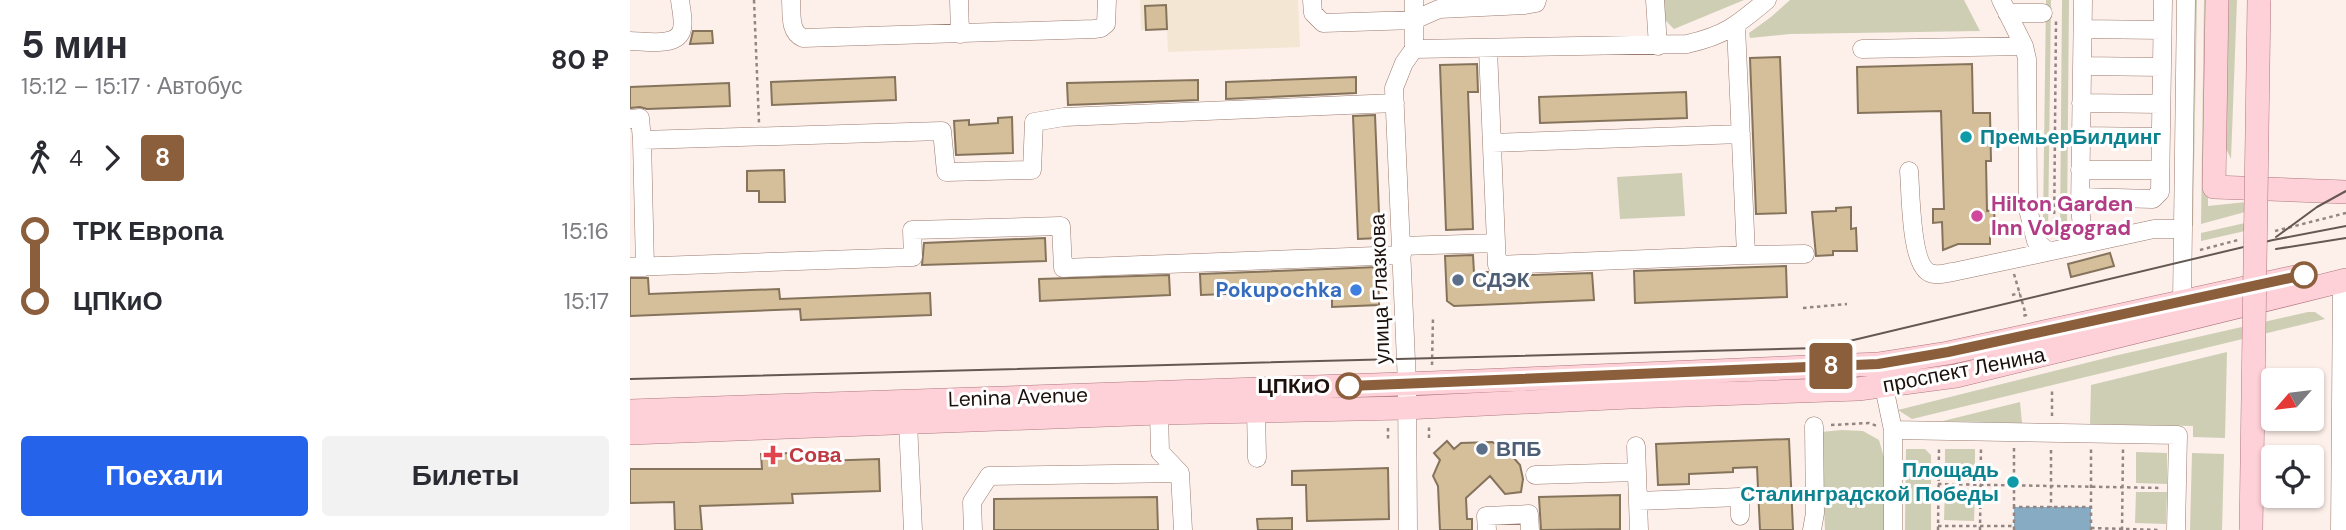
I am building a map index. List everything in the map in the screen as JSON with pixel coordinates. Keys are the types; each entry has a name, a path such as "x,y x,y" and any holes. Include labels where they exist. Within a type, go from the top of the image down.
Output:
{"main road":[{"path":"2217,0 2214,187 2346,192"},
{"path":"2251,530 2259,0"},
{"name":"проспект Ленина","path":"1407,384 1878,364 1948,352 2182,302 2345,276"},
{"name":"проспект Ленина","path":"1405,408 1884,387 1956,376 2345,276"},
{"name":"Lenina Avenue","path":"630,411 1407,384"},
{"name":"Lenina Avenue","path":"630,433 1405,408"}],"street":[{"path":"630,41 671,41 679,36 682,28 680,0"},
{"path":"791,0 793,30 803,38 1101,28 1106,24 1107,0"},
{"path":"959,0 960,34"},
{"path":"1312,0 1313,13 1323,23 1414,20 1439,9 1525,5 1536,3 1537,0"},
{"path":"642,140 942,131 946,172 1032,170 1034,122 1064,117 1395,96 1404,63 1414,49 1414,0"},
{"path":"1655,0 1658,46"},
{"path":"1414,49 1658,46 1705,40 1736,26 1767,0"},
{"path":"2004,6 2024,46 2028,65 2028,209 2036,241 2046,250 2057,250 2078,238 2082,229 2080,170 2083,0"},
{"path":"2080,197 2153,199 2160,192 2163,0"},
{"path":"2182,302 2186,0"},
{"path":"2004,6 2049,14"},
{"path":"1736,26 1746,255"},
{"path":"2082,29 2162,30"},
{"path":"1862,49 2024,46"},
{"path":"1488,49 1497,265 1805,254"},
{"path":"2082,66 2162,73 2185,79"},
{"name":"улица Глазкова","path":"1395,96 1407,384 1405,408 1408,530"},
{"path":"2081,103 2161,104"},
{"path":"630,119 639,118 642,140 638,267 912,257 912,230 1062,226 1063,268 1401,251 1496,243"},
{"path":"1492,143 1741,134"},
{"path":"2081,136 2161,137"},
{"path":"2080,170 2160,170"},
{"path":"1909,171 1916,250 1921,265 1929,273 1953,272 2154,229 2183,229"},
{"path":"2183,187 2214,187"},
{"path":"2082,229 2096,242"},
{"path":"2340,530 2344,470 2345,276"},
{"path":"1884,387 1893,430 1893,530"},
{"path":"1256,411 1257,458"},
{"path":"1159,414 1160,452 1180,473 1183,530"},
{"path":"908,423 913,530"},
{"path":"1812,530 1815,513 1814,426"},
{"path":"1893,430 2178,435 2176,530"},
{"path":"1636,446 1639,530"},
{"path":"1535,475 1637,472"},
{"path":"972,530 972,502 989,476 1180,473"},
{"path":"1638,501 1740,497 1741,516"},
{"path":"1487,530 1486,516 1529,514 1530,530"}],"path":[{"path":"754,0 759,136"},
{"path":"2049,14 2057,250"},
{"path":"2012,267 2026,315"},
{"path":"2012,295 2020,293"},
{"path":"1803,308 1847,304"},
{"path":"2052,391 2052,416"},
{"path":"1814,426 1869,424"},
{"path":"2092,434 2091,529 2164,530"},
{"path":"1939,440 1938,528 2014,528 2014,442"},
{"path":"1980,528 1981,440"},
{"path":"2051,442 2052,507"},
{"path":"2122,529 2123,444"},
{"path":"1938,484 2165,488"},
{"path":"2014,507 2091,507"}],"shaded area":[{"path":"1140,0 1298,0 1300,47 1168,52 1167,29 1141,30"}],"green space":[{"path":"1659,0 1744,0 1674,29 1660,15"},
{"path":"1790,0 1964,0 1980,31 1790,34 1750,38 1749,33"},
{"path":"2046,0 2051,0 2048,234 2043,222"},
{"path":"2062,0 2069,0 2067,230 2060,235"},
{"path":"2193,0 2197,0 2193,226 2189,227"},
{"path":"2204,0 2210,0 2208,206 2246,202 2245,212 2201,224"},
{"path":"2226,0 2237,0 2231,159 2223,142"},
{"path":"1682,173 1685,216 1620,219 1617,177"},
{"path":"2245,223 2245,231 2201,241 2201,233"},
{"path":"2315,312 2325,319 1912,419 1898,410 2114,356"},
{"path":"2227,352 2225,438 2193,437 2193,426 2090,424 2091,385"},
{"path":"2020,402 2022,423 1943,421"},
{"path":"1863,431 1879,440 1885,461 1885,530 1825,530 1821,432"},
{"path":"1906,449 1925,449 1931,455 1931,530 1905,530"},
{"path":"1945,449 1975,449 1975,480 1945,480"},
{"path":"2136,452 2167,453 2167,484 2136,483"},
{"path":"2192,453 2224,454 2222,530 2190,530"},
{"path":"1945,488 1975,489 1974,521 1944,520"},
{"path":"2136,492 2167,492 2166,524 2135,523"}],"water":[{"path":"2014,507 2091,507 2091,530 2014,530"}],"building":[{"path":"1166,5 1167,29 1146,30 1145,6"},
{"path":"693,31 712,31 713,43 690,44"},
{"path":"1780,57 1786,213 1756,214 1750,58"},
{"path":"1477,64 1478,92 1468,92 1473,229 1446,230 1440,65"},
{"name":"ПремьерБилдинг","path":"1972,64 1973,113 1990,113 1991,161 1986,161 1987,211 1994,210 1995,225 1990,225 1990,244 1958,244 1943,250 1942,222 1933,223 1933,209 1944,209 1941,111 1858,113 1857,67"},
{"path":"895,77 896,100 772,105 771,82"},
{"path":"1356,77 1356,93 1226,99 1226,82"},
{"path":"1198,80 1198,100 1068,105 1067,83"},
{"path":"729,83 730,106 630,108 630,87"},
{"path":"1686,92 1687,118 1540,123 1539,97"},
{"path":"1375,115 1380,238 1358,239 1353,116"},
{"path":"1012,117 1013,153 956,155 954,121 969,120 969,125 998,123 998,118"},
{"path":"784,170 785,202 759,202 759,191 747,191 747,171"},
{"path":"1851,207 1851,229 1856,228 1857,251 1833,251 1833,255 1816,256 1812,212"},
{"path":"1045,238 1046,261 922,265 924,243"},
{"path":"2110,253 2114,266 2071,277 2068,264"},
{"path":"1473,255 1474,273 1488,272 1497,276 1592,273 1594,300 1454,306 1447,301 1445,256"},
{"path":"1786,266 1787,297 1635,303 1634,271"},
{"path":"1378,267 1379,305 1332,307 1332,290 1201,295 1200,274"},
{"path":"1169,275 1170,295 1040,301 1039,279"},
{"path":"630,278 648,278 649,294 779,289 780,299 930,293 931,315 801,320 800,309 630,316"},
{"path":"1789,439 1793,530 1760,530 1757,467 1733,468 1733,472 1689,474 1689,484 1658,485 1656,444"},
{"path":"1447,441 1454,449 1461,443 1492,442 1502,447 1507,442 1517,450 1512,456 1520,465 1523,479 1521,492 1505,494 1490,476 1466,498 1467,519 1472,519 1472,530 1440,530 1438,486 1433,476 1440,460 1434,453"},
{"path":"792,453 792,462 879,459 880,491 792,494 793,503 700,506 702,530 675,530 674,502 630,503 630,469 762,469 761,454"},
{"path":"1388,468 1389,519 1307,521 1306,485 1292,485 1292,471"},
{"path":"1620,495 1620,529 1541,530 1539,497"},
{"path":"1157,497 1158,530 994,530 994,499"},
{"path":"1292,518 1292,530 1258,530 1257,519"}],"tram line":[{"path":"2276,237 2317,207 2346,191"},
{"path":"630,379 1820,348 2273,240 2346,226"},
{"path":"2276,249 2346,238"}],"bus line":[{"name":"8","path":"1349,386 1878,364 1948,352 2304,275"}],"place":[{"name":"ПремьерБилдинг","path":"1966,137"},
{"name":"Hilton Garden Inn Volgograd","path":"1977,216"},
{"name":"СДЭК","path":"1458,280"},
{"name":"Pokupochka","path":"1356,290"},
{"name":"ЦПКиО","path":"1349,386"},
{"name":"ВПБ","path":"1482,449"},
{"name":"Сова","path":"773,455"},
{"name":"Площадь Сталинградской Победы","path":"2013,482"}]}
